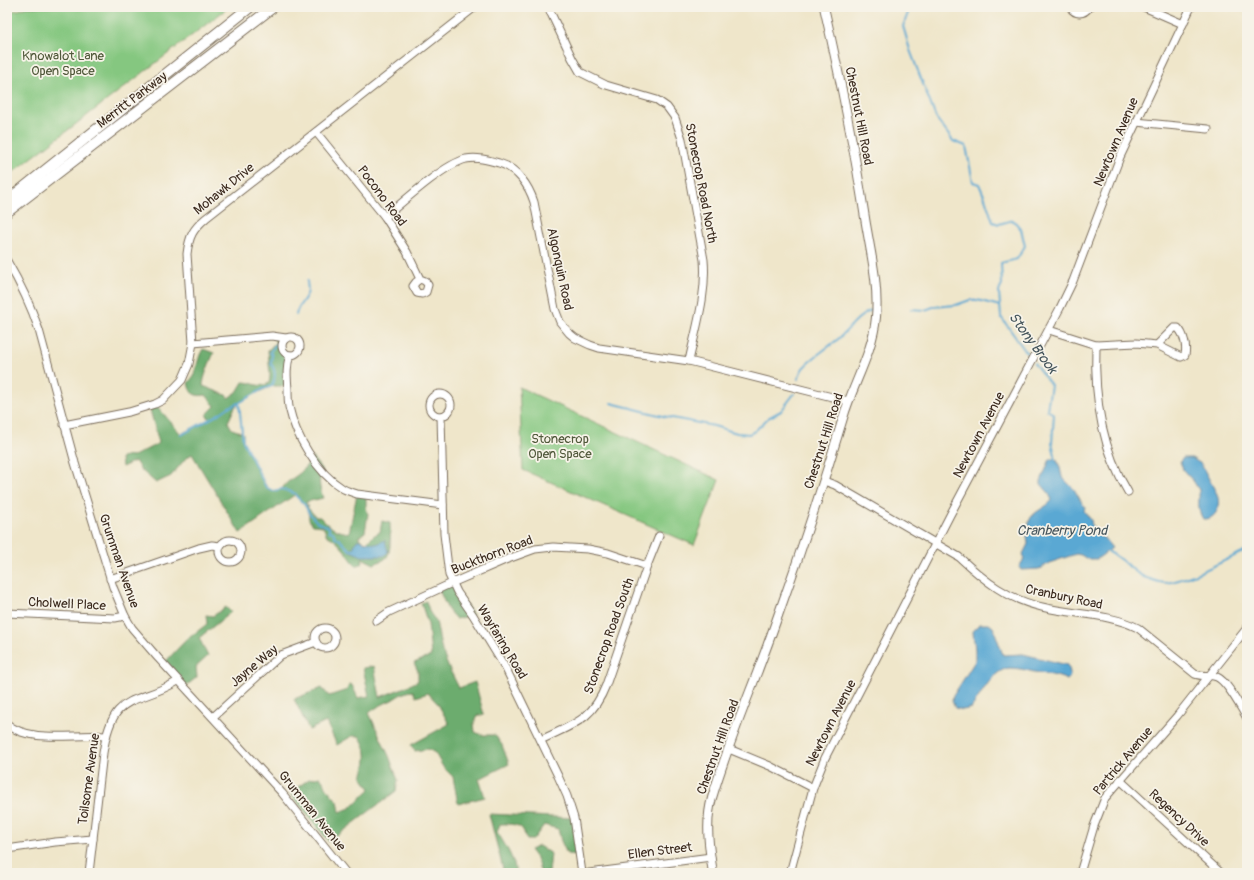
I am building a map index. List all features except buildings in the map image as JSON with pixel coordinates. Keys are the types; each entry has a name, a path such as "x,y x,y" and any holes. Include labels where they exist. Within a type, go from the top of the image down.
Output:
{"highway":[{"name":"Merritt Parkway","path":"7,201 250,7"},
{"name":"Merritt Parkway","path":"7,212 273,7"}],"main road":[{"name":"Chestnut Hill Road","path":"713,873 708,826 709,808 714,791 787,591 824,481 848,401 871,344 876,319 874,271 860,185 838,70 824,7"}],"street":[{"name":"Mohawk Drive","path":"64,425 143,408 163,400 182,380 189,364 193,343 187,254 188,243 194,230 206,218 475,7"},
{"name":"Stonecrop Road North","path":"548,7 580,72 606,84 657,100 667,107 676,118 682,139 705,272 703,296 689,361"},
{"path":"1070,7 1074,12 1081,13 1086,11 1089,7"},
{"path":"1144,7 1183,24"},
{"name":"Newtown Avenue","path":"790,873 813,788 829,749 1049,330 1072,281 1120,158 1191,7"},
{"path":"1136,122 1208,129"},
{"name":"Pocono Road","path":"316,132 384,217 407,252 420,279"},
{"name":"Algonquin Road","path":"384,217 431,180 457,162 477,158 488,159 503,164 517,173 532,194 555,309 560,322 569,333 582,342 599,348 689,361 848,401"},
{"name":"Grumman Avenue","path":"7,261 34,314 64,425 110,580 125,616 136,633 178,681 282,792 346,873"},
{"path":"1049,330 1096,346 1136,343 1157,345 1182,357 1185,355 1186,348 1184,339 1178,328 1174,328 1157,345"},
{"path":"193,343 272,336 286,338 289,336 295,337 300,345 298,351 293,355 284,352 281,346 286,338"},
{"path":"1096,346 1095,382 1100,418 1108,448 1128,492"},
{"path":"290,355 287,367 289,406 292,420 302,442 312,457 333,481 343,489 357,494 443,505"},
{"name":"Wayfaring Road","path":"441,416 445,553 452,583 500,658 541,740 569,804 576,830 582,873"},
{"name":"Cranbury Road","path":"824,481 834,485 959,557 975,572 1007,595 1017,600 1043,608 1091,614 1133,626 1143,631 1195,674 1215,677 1221,680 1230,691 1247,718"},
{"name":"Stonecrop Road South","path":"541,740 584,718 597,704 606,685 647,566 659,536"},
{"path":"110,580 199,548 212,545 220,546"},
{"name":"Buckthorn Road","path":"376,621 389,612 452,583 505,560 530,551 544,548 577,548 598,550 647,566"},
{"name":"Cholwell Place","path":"7,613 115,618 125,616"},
{"name":"Partrick Avenue","path":"1080,873 1102,804 1110,791 1177,716 1247,628"},
{"name":"Jayne Way","path":"213,717 281,655 316,642"},
{"name":"Toilsome Avenue","path":"89,873 92,839 106,736 110,722 126,703 170,686 178,681"},
{"path":"7,724 13,729 22,733 38,736 106,736"},
{"path":"729,749 770,766 813,788"},
{"name":"Regency Drive","path":"1120,780 1222,873"},
{"path":"7,849 55,842 92,839"},
{"name":"Ellen Street","path":"589,873 711,856"}],"green space":[{"name":"Knowalot Lane Open Space","path":"27,7 229,7 8,176 7,12"},
{"path":"272,336 283,340 282,348 287,354 288,386 272,386 239,403 235,407 228,422 232,429 243,433 243,441 269,490 273,491 282,489 286,483 303,469 312,457 323,471 320,477 320,488 323,498 306,502 308,508 316,517 320,517 333,528 349,533 357,494 366,495 366,507 368,514 365,532 358,537 367,542 380,532 382,521 390,523 389,552 386,558 382,561 374,564 362,558 363,563 356,566 339,544 327,536 323,526 313,525 309,520 308,511 296,494 240,533 192,454 186,458 171,476 156,483 141,470 135,461 122,467 121,458 136,455 159,443 149,406 155,404 181,434 210,419 206,415 215,406 206,395 199,396 194,394 190,390 188,383 194,375 203,349 214,353 205,374 203,386 226,395 228,398 237,392 243,382 259,385 269,383 270,376 268,350 276,342"},
{"name":"Stonecrop Open Space","path":"519,387 719,480 694,545 523,470"},
{"path":"452,583 473,615 456,619 448,610 439,590"},
{"path":"426,601 430,613 436,621 442,651 459,688 475,682 484,715 478,715 474,723 475,732 482,735 495,735 502,745 509,764 479,779 485,797 458,804 453,777 443,767 435,753 428,749 415,751 411,745 449,724 438,704 428,693 416,697 413,691 404,693 377,707 369,713 389,756 398,780 396,791 329,842 290,793 309,779 320,777 331,794 338,801 340,812 350,808 370,789 362,777 366,761 366,751 359,736 352,736 337,745 326,722 309,730 294,699 322,688 329,696 347,690 349,684 352,685 358,698 369,696 363,668 374,666 380,697 418,681 418,671 414,663 431,656 428,624 421,603"},
{"path":"226,607 231,612 199,638 208,656 196,667 197,677 185,687 166,661 186,640 207,624 206,615 213,616"},
{"path":"489,814 574,818 579,855 567,854 561,841 558,829 544,825 533,840 527,840 523,830 519,826 512,824 500,824 497,832 509,852 515,869 515,873 504,873"},
{"path":"539,846 551,854 549,873 541,873 536,858 530,850"}],"water":[{"path":"1183,458 1192,458 1201,464 1217,494 1217,511 1208,519 1203,519 1201,515 1199,508 1199,490 1183,470 1180,461"},
{"name":"Cranberry Pond","path":"1050,459 1057,460 1062,477 1074,489 1085,508 1084,511 1091,520 1092,526 1098,535 1104,538 1112,548 1097,559 1087,559 1076,554 1052,562 1039,569 1021,570 1019,567 1024,559 1023,554 1028,544 1026,527 1029,527 1031,518 1052,500 1048,492 1041,484"},
{"path":"357,540 377,544 385,540 388,552 384,556 362,556 348,550 353,548"},
{"path":"980,624 989,624 993,627 1003,655 1023,654 1067,665 1070,673 1069,679 1067,680 1051,675 1009,668 1003,670 992,679 971,708 963,710 955,708 952,701 953,696 975,661 973,632 974,629"}],"waterway":[{"name":"Stony Brook","path":"908,7 908,13 903,26 910,50 936,118 953,141 966,146 973,182 979,184 993,222 999,224 1013,220 1021,229 1025,246 1017,259 1001,263 1002,284 999,292 1001,317 1031,359"},
{"path":"296,315 298,308 308,291 307,281"},
{"path":"911,309 925,310 933,307 956,305 970,300 977,300 1000,306"},
{"path":"798,379 802,369 807,364 837,340 862,315 873,310"},
{"path":"276,344 270,352 272,354 271,363 275,374 272,386 263,389 239,403 243,441 266,487 273,491 282,489 296,494 317,522 329,527 329,531 333,532 336,538 350,550"},
{"name":"Stony Brook","path":"1034,363 1051,385 1047,410 1054,414 1052,443 1055,455 1054,460"},
{"path":"611,403 667,417 714,426 737,433 749,434 755,431 768,418 781,411 794,394"},
{"path":"181,435 229,407 239,403"},
{"name":"Stony Brook","path":"1107,551 1144,577 1157,582 1165,583 1196,574 1247,550"}]}
